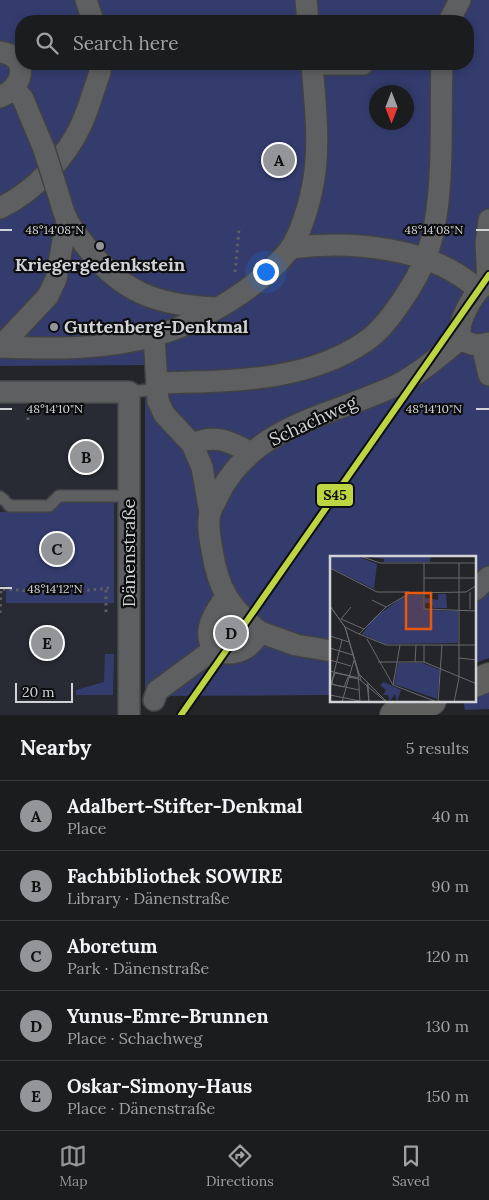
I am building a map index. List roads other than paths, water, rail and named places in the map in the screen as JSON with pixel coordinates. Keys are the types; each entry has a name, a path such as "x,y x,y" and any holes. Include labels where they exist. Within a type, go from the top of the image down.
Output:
{"main road":[{"path":"476,683 489,677"},
{"path":"394,715 429,702"}],"street":[{"path":"86,0 91,15"},
{"path":"306,0 307,15"},
{"path":"452,15 460,0"},
{"path":"0,52 10,54 15,58"},
{"path":"20,70 20,80 8,93 23,99 44,149 67,220 98,262 124,284 141,295 170,304 222,304"},
{"path":"0,208 21,195 60,156 82,124 102,70"},
{"path":"0,347 91,347 154,336 222,304 251,285 291,248 306,210 315,168 312,70"},
{"path":"157,386 270,376 307,368 340,357 367,341 391,317 414,283 425,261 435,225 440,184 442,70"},
{"path":"0,347 37,310 48,296 56,278 67,220"},
{"path":"489,220 486,243 485,286 463,318 460,334 461,339 467,343 485,344 489,375"},
{"path":"291,248 339,244 364,245 425,261 485,286"},
{"path":"154,336 158,401 164,414 192,444 202,467 210,513 214,561 226,598 234,609 260,632 296,645 330,651"},
{"name":"Schachweg","path":"210,513 234,470 251,453 290,428 322,413 395,386 411,378 461,339"},
{"path":"0,392 129,392"},
{"name":"Dänenstraße","path":"129,392 129,715"},
{"path":"192,444 203,440 222,439 251,453"},
{"path":"476,589 489,577"},
{"path":"226,598 209,630 210,642 214,649 220,652 233,653 240,651 246,648 260,632"},
{"path":"154,700 157,691 214,649"}],"lane":[{"path":"129,392 157,386"},
{"path":"4,500 10,506 49,506 59,496 129,496"}],"place":[{"name":"Adalbert-Stifter-Denkmal","path":"279,160"},
{"name":"Kriegergedenkstein","path":"100,246"},
{"name":"Guttenberg-Denkmal","path":"54,327"},
{"name":"Fachbibliothek SOWIRE","path":"86,457"},
{"name":"Aboretum","path":"57,549"},
{"name":"Yunus-Emre-Brunnen","path":"231,633"},
{"name":"Oskar-Simony-Haus","path":"47,643"}]}
